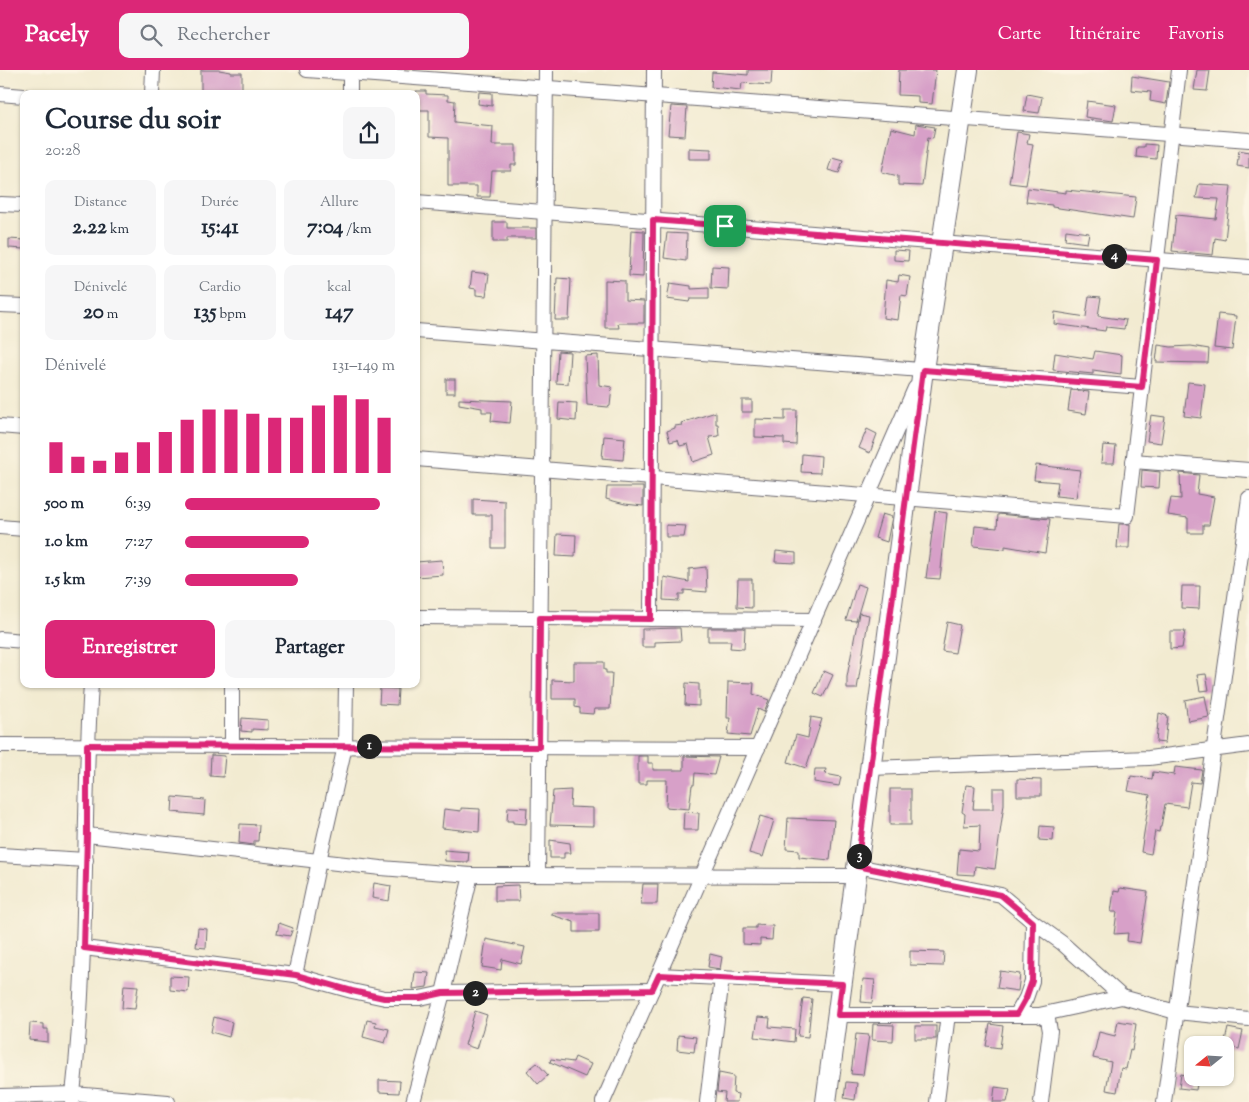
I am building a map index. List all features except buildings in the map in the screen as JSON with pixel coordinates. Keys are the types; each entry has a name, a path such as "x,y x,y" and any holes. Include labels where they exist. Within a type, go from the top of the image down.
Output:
{"main road":[{"path":"826,1102 923,370 968,70"}],"street":[{"path":"152,90 153,70"},
{"path":"307,70 1249,140"},
{"path":"538,875 546,70"},
{"path":"651,619 654,70"},
{"path":"420,459 1127,516 1179,70"},
{"path":"350,72 350,90"},
{"path":"0,94 20,96"},
{"path":"420,202 1249,267"},
{"path":"0,204 20,205"},
{"path":"0,305 20,306"},
{"path":"420,331 1142,387"},
{"path":"603,1102 923,370"},
{"path":"0,426 20,428"},
{"path":"1133,461 1249,470"},
{"path":"1164,1102 1249,498"},
{"path":"0,527 20,529"},
{"path":"420,616 814,620"},
{"path":"0,639 20,640"},
{"path":"72,1098 84,948 87,745 92,688"},
{"path":"232,688 232,746"},
{"path":"296,975 345,746 346,688"},
{"path":"0,745 758,748"},
{"path":"870,768 1149,758 1249,745"},
{"path":"87,835 380,868 471,875 702,876 857,871 1001,895 1062,943 1122,997 1176,1012 1249,1019"},
{"path":"0,855 86,860"},
{"path":"413,1102 443,993 471,875"},
{"path":"1017,1014 1026,998 1032,981 1033,922"},
{"path":"84,948 296,975 384,998 420,998 443,993 652,990"},
{"path":"659,975 842,984"},
{"path":"707,1102 722,978"},
{"path":"838,1015 1039,1015 1122,997"},
{"path":"937,1102 948,1014"},
{"path":"1039,1015 1048,1020 1050,1031 1041,1102"},
{"path":"0,1096 168,1102"}],"route":[{"path":"653,220 725,226 1157,260 1142,387 923,370 857,866 1001,895 1033,922 1032,981 1026,998 1017,1014 838,1015 842,984 659,975 652,990 443,993 420,998 384,998 296,975 84,948 87,745 539,747 540,618 651,619 653,220"}]}
